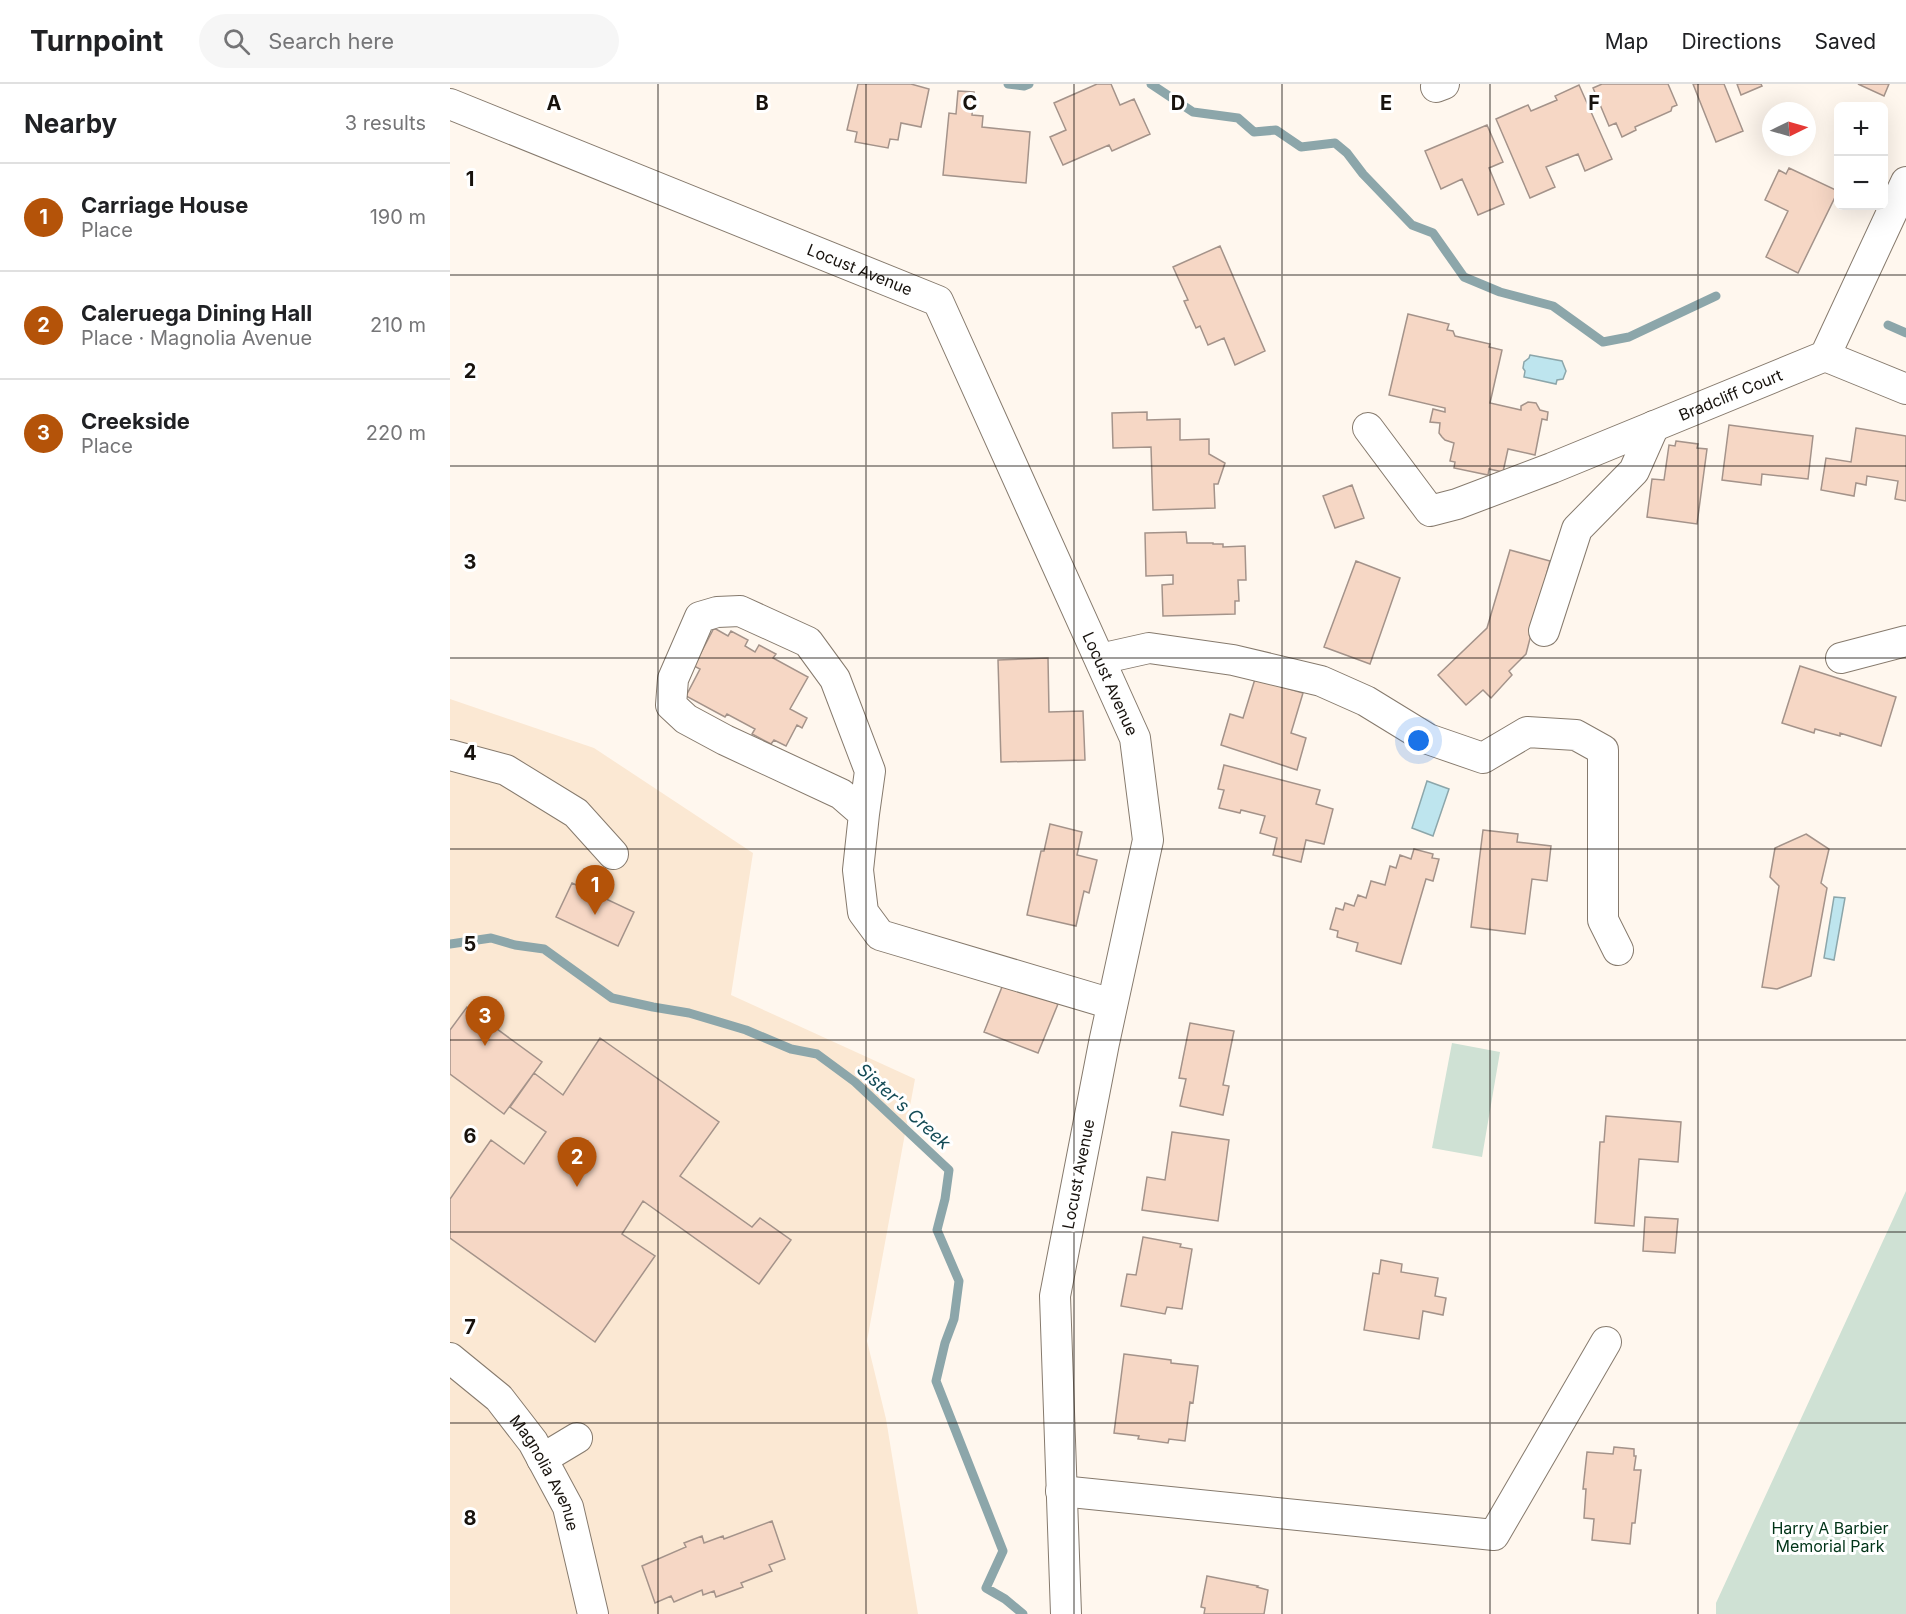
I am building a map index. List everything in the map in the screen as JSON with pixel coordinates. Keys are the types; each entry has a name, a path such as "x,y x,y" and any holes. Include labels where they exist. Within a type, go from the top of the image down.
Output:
{"street":[{"name":"Locust Avenue","path":"450,104 938,301 1135,738 1148,840 1112,1004 1055,1296 1066,1614"},
{"path":"1906,182 1825,356 1906,389"},
{"name":"Bradcliff Court","path":"1368,428 1430,511 1457,504 1552,468 1825,356"},
{"path":"1544,631 1577,529 1634,471 1654,426"},
{"path":"864,814 841,794 715,735 686,719 671,705 673,679 700,617 717,612 740,611 808,642 835,679 870,771 858,870 862,912 880,936 1112,1004"},
{"path":"1841,658 1906,641"},
{"path":"1100,659 1149,648 1233,660 1321,681 1366,701 1428,739 1483,758 1527,732 1576,735 1603,750 1603,920 1618,950"},
{"path":"450,755 506,770 576,813 614,854"},
{"path":"1060,1491 1494,1535 1606,1342"},
{"name":"Magnolia Avenue","path":"450,1358 499,1398 533,1442 568,1508 593,1614"},
{"path":"542,1459 577,1438"}],"shaded area":[{"path":"450,699 594,748 753,853 731,995 915,1079 867,1341 886,1419 918,1614 450,1614"}],"green space":[{"path":"1452,1043 1500,1052 1482,1157 1432,1148"},
{"name":"Harry A Barbier Memorial Park","path":"1906,1191 1906,1614 1716,1614 1716,1603"}],"water":[{"path":"1530,355 1562,361 1566,371 1563,379 1557,380 1556,384 1524,377 1524,362"},
{"path":"1427,781 1449,789 1433,836 1412,828"},
{"path":"1834,897 1845,898 1834,960 1824,958"}],"building":[{"path":"858,84 911,84 929,89 921,127 901,123 898,140 890,139 888,148 855,142 857,132 847,130"},
{"path":"1097,84 1111,84 1120,105 1134,99 1150,134 1112,151 1109,145 1063,165 1050,137 1066,130 1054,103"},
{"path":"1602,84 1668,84 1677,105 1672,107 1671,111 1635,127 1636,130 1622,137 1616,123 1609,126 1593,88"},
{"path":"1693,84 1724,84 1743,131 1716,142"},
{"path":"1737,84 1761,84 1762,86 1741,95"},
{"path":"1858,84 1889,84 1884,96"},
{"path":"1579,85 1612,159 1585,171 1578,154 1546,167 1555,187 1530,198 1496,119 1528,105 1531,111 1557,100 1555,96"},
{"path":"958,91 974,92 972,115 983,116 982,127 1030,132 1026,183 943,175 949,113 956,114"},
{"path":"1487,125 1503,162 1489,168 1504,204 1478,215 1462,179 1441,189 1425,151"},
{"path":"1789,168 1834,189 1834,199 1798,273 1766,257 1788,211 1765,200 1779,170 1786,174"},
{"path":"1220,246 1265,351 1235,365 1224,338 1208,345 1200,326 1196,328 1184,301 1188,300 1173,267"},
{"path":"1408,314 1449,324 1447,330 1453,331 1455,336 1490,344 1489,347 1502,350 1490,403 1521,410 1521,406 1528,402 1536,403 1540,410 1548,412 1547,420 1542,419 1535,455 1508,449 1503,472 1489,469 1488,475 1454,468 1455,462 1450,461 1454,443 1445,440 1439,433 1440,423 1430,422 1433,409 1445,412 1445,408 1389,395"},
{"path":"1147,412 1147,420 1180,419 1180,440 1209,439 1209,454 1225,463 1218,484 1214,484 1215,508 1153,510 1151,447 1113,448 1112,413"},
{"path":"1729,425 1813,436 1808,479 1762,474 1761,485 1722,480"},
{"path":"1856,428 1906,436 1906,501 1895,499 1898,481 1867,476 1866,485 1856,483 1854,496 1821,490 1826,458 1851,462"},
{"path":"1676,441 1698,444 1697,448 1707,449 1697,524 1647,517 1652,479 1664,480 1669,445 1675,446"},
{"path":"1352,485 1364,518 1335,528 1323,496"},
{"path":"1186,532 1187,543 1223,544 1223,547 1245,546 1246,580 1238,580 1239,601 1235,601 1235,614 1163,616 1162,585 1173,584 1173,575 1146,576 1145,533"},
{"path":"1510,550 1550,561 1526,654 1509,671 1512,675 1491,698 1483,690 1466,705 1438,675 1487,628"},
{"path":"1356,561 1400,578 1370,664 1324,647"},
{"path":"714,628 728,636 731,631 748,640 745,646 755,652 759,645 776,654 773,658 808,677 790,709 807,718 802,728 797,725 786,746 774,740 771,744 752,734 755,729 727,714 725,717 686,696 700,669 694,666"},
{"path":"1048,658 1049,712 1083,711 1085,760 1001,762 998,660"},
{"path":"1800,666 1896,697 1881,746 1840,733 1840,736 1815,729 1814,733 1782,723"},
{"path":"1255,679 1303,693 1291,733 1306,738 1297,770 1221,745 1230,714 1243,718"},
{"path":"1224,765 1320,790 1316,804 1333,809 1324,844 1306,840 1301,862 1273,855 1277,838 1260,833 1265,816 1219,808 1224,790 1218,789"},
{"path":"1050,824 1082,832 1077,855 1097,860 1089,893 1084,891 1076,926 1027,915 1041,851 1044,851"},
{"path":"1483,830 1518,834 1517,842 1551,846 1547,881 1532,879 1525,934 1471,927"},
{"path":"1806,834 1829,849 1821,883 1827,888 1811,976 1777,989 1762,987 1779,886 1770,877 1775,848"},
{"path":"1414,849 1433,854 1432,858 1439,859 1433,881 1426,879 1401,964 1356,951 1358,943 1337,937 1338,931 1330,929 1336,908 1343,910 1345,903 1354,906 1358,895 1366,898 1371,881 1385,885 1390,866 1396,868 1400,855 1411,859"},
{"path":"572,883 634,912 618,946 556,917"},
{"path":"1004,982 1058,1004 1038,1053 984,1032"},
{"path":"467,1007 542,1062 504,1114 450,1074 450,1030"},
{"path":"1190,1023 1234,1031 1223,1085 1229,1086 1223,1115 1180,1106 1186,1079 1179,1078"},
{"path":"600,1038 719,1122 680,1176 752,1227 760,1218 791,1240 759,1284 643,1201 622,1234 655,1256 595,1342 450,1238 450,1199 491,1140 524,1164 546,1132 510,1107 534,1073 563,1095"},
{"path":"1606,1116 1681,1122 1678,1162 1639,1159 1634,1226 1595,1223 1600,1142 1604,1142"},
{"path":"1172,1132 1229,1140 1218,1221 1142,1210 1147,1177 1165,1180"},
{"path":"1645,1217 1678,1219 1675,1253 1643,1251"},
{"path":"1143,1237 1181,1244 1180,1247 1192,1249 1182,1309 1167,1307 1165,1314 1121,1306 1127,1274 1136,1275"},
{"path":"1381,1260 1402,1264 1401,1272 1438,1278 1435,1296 1446,1298 1443,1315 1423,1311 1419,1339 1364,1330 1373,1273 1379,1274"},
{"path":"1124,1354 1198,1366 1185,1441 1169,1439 1168,1443 1114,1433"},
{"path":"1614,1447 1634,1449 1634,1456 1636,1456 1634,1470 1641,1470 1635,1523 1632,1523 1630,1544 1592,1540 1594,1519 1584,1518 1586,1489 1583,1489 1587,1452 1613,1454"},
{"path":"772,1521 785,1559 769,1565 772,1571 741,1583 743,1587 716,1597 714,1591 703,1595 702,1590 674,1602 671,1596 655,1603 642,1566 686,1547 684,1543 702,1536 704,1543 723,1536 724,1539"},
{"path":"1207,1576 1268,1590 1264,1614 1204,1614 1205,1608 1201,1607"}],"waterway":[{"path":"1008,84 1024,86 1029,84"},
{"path":"1151,84 1193,112 1238,118 1254,132 1276,130 1301,147 1335,143 1347,153 1363,174 1412,225 1433,233 1464,277 1500,292 1553,306 1603,342 1629,337 1716,296"},
{"path":"1888,325 1906,333"},
{"name":"Sister's Creek","path":"450,944 491,938 515,945 544,949 612,998 689,1013 746,1030 791,1049 817,1054 855,1082 949,1170 937,1230 959,1281 954,1319 945,1343 936,1381 1003,1551 986,1588 1005,1599 1023,1614"}],"place":[{"name":"Carriage House","path":"595,915"},
{"name":"Creekside","path":"485,1046"},
{"name":"Caleruega Dining Hall","path":"577,1187"}]}
